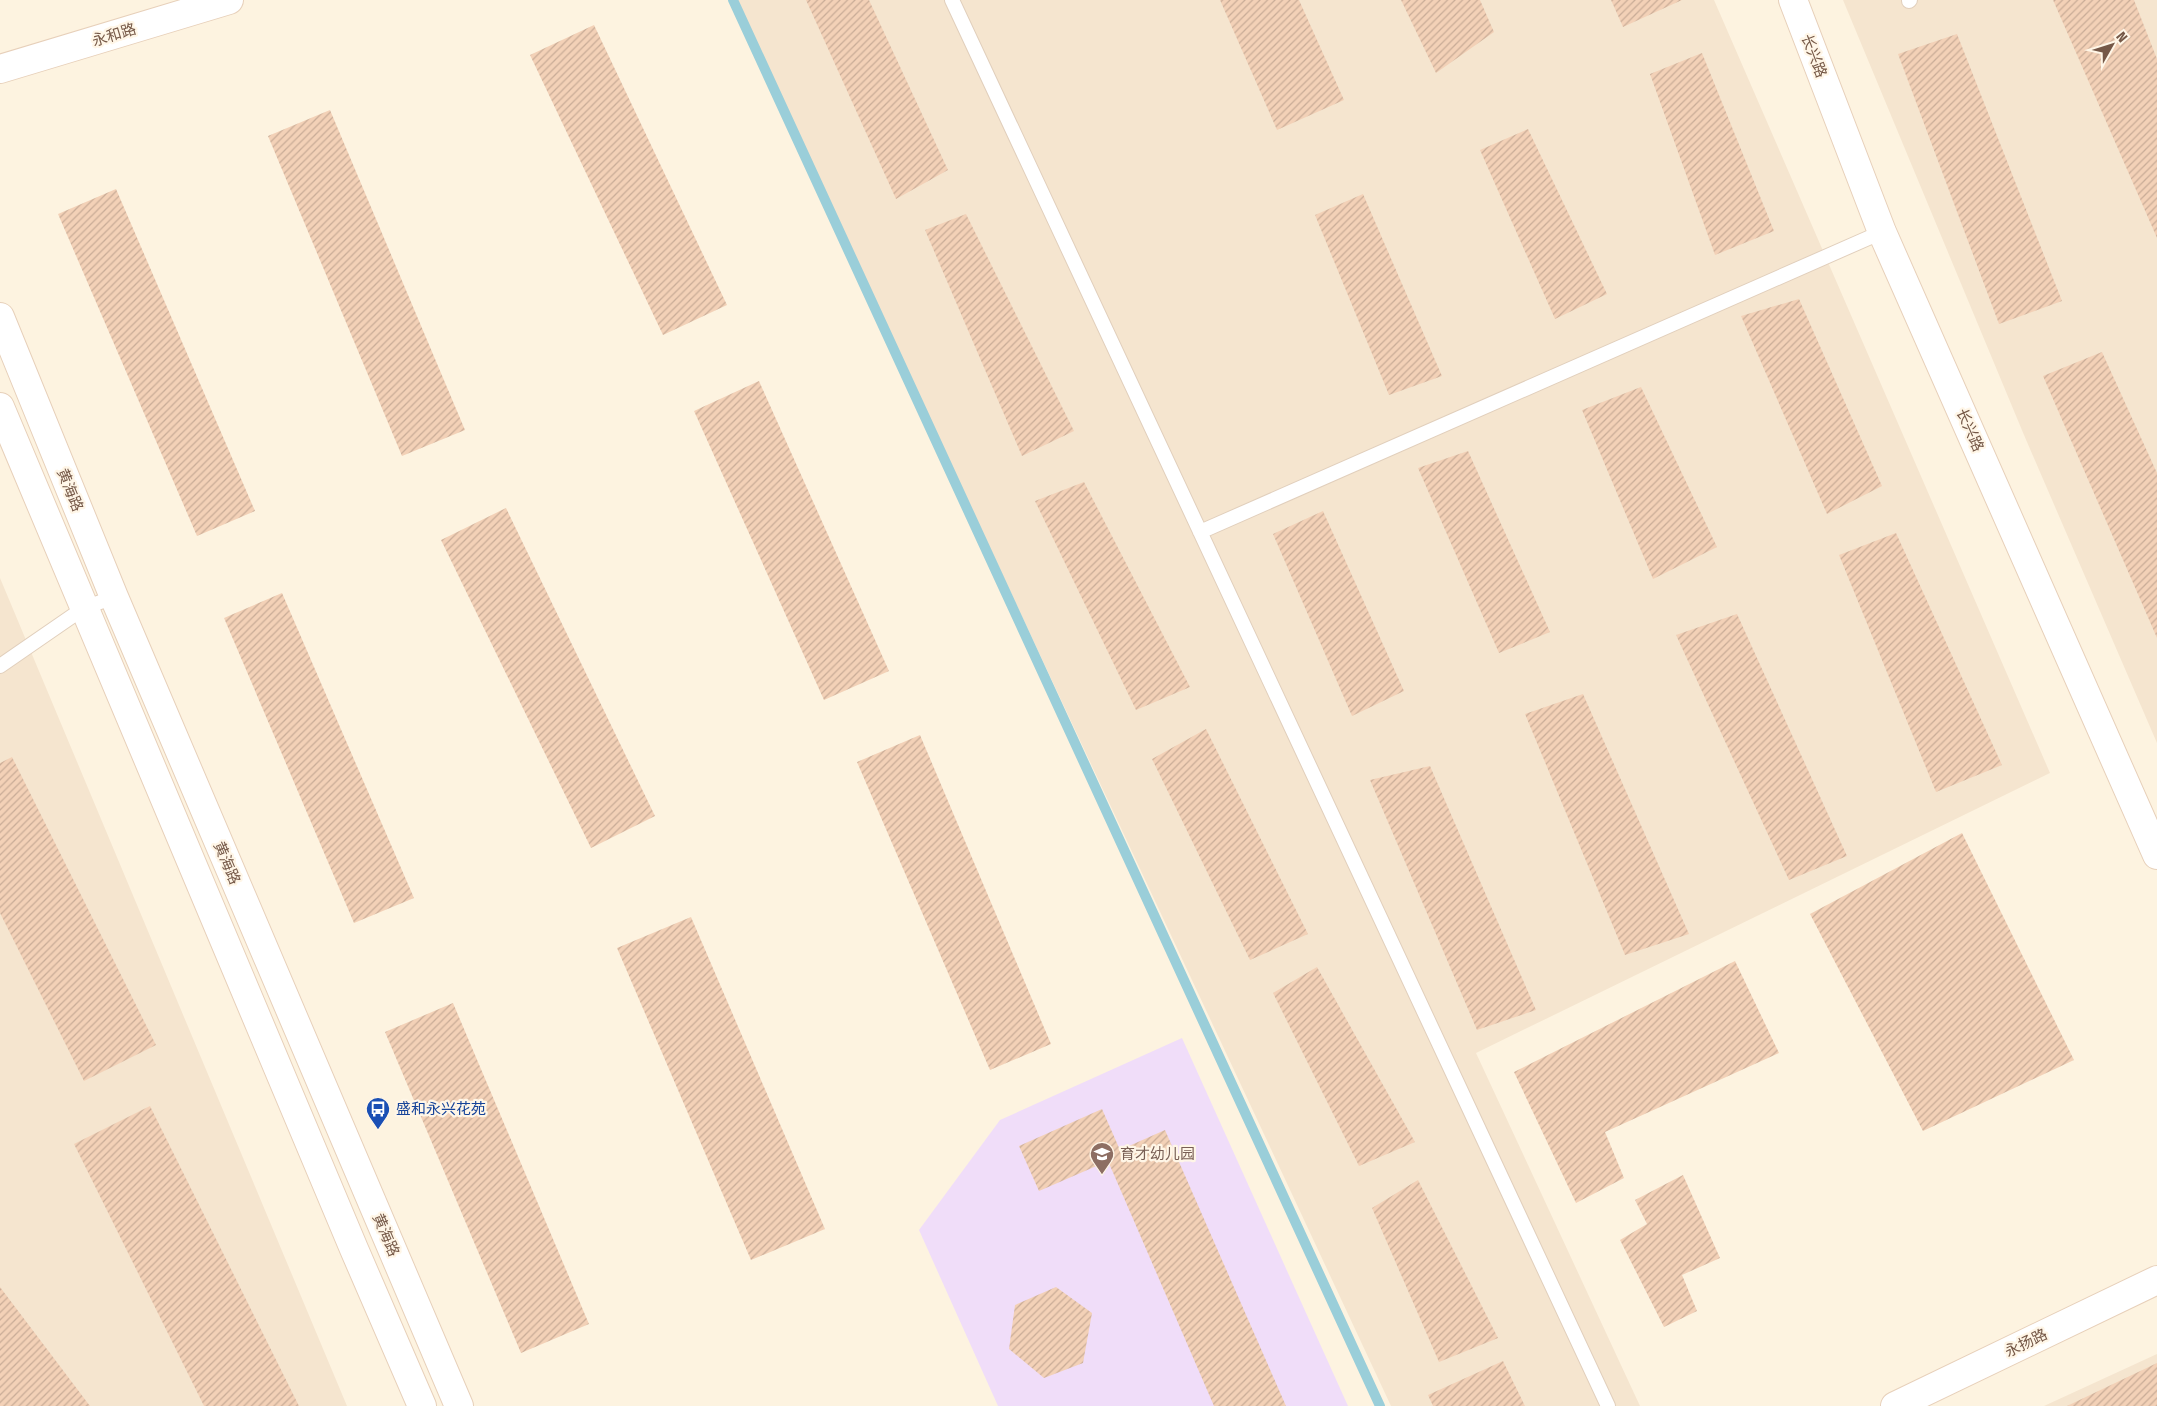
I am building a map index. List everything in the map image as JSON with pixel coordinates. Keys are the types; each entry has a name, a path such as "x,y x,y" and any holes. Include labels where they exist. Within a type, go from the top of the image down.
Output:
{"main road":[{"name":"永和路","path":"0,69 229,0"},
{"name":"长兴路","path":"1793,0 1882,232 2157,855"},
{"name":"黄海路","path":"0,317 114,597 459,1406"},
{"path":"0,406 354,1249 422,1406"},
{"name":"永扬路","path":"1895,1406 2157,1280"}],"lane":[{"path":"952,0 1608,1406"},
{"path":"1200,532 1882,232"},
{"path":"0,666 84,608 114,597"}],"shaded area":[{"path":"734,0 1714,0 2050,773 1476,1053 1640,1406 1391,1406"},
{"path":"1843,0 2157,0 2157,743 2024,435"},
{"path":"0,578 347,1406 0,1406"},
{"name":"育才幼儿园","path":"1182,1038 1348,1406 998,1406 919,1230 1000,1120"},
{"path":"2157,1354 2157,1406 2044,1406"}],"building":[{"path":"806,0 869,0 948,170 896,199"},
{"path":"1220,0 1299,0 1344,100 1277,130"},
{"path":"1401,0 1480,0 1494,32 1436,73"},
{"path":"1611,0 1682,0 1623,27"},
{"path":"2053,0 2134,0 2157,59 2157,238"},
{"path":"594,25 727,305 663,335 530,55"},
{"path":"1957,34 2062,301 1999,324 1898,54"},
{"path":"1702,53 1774,231 1715,255 1650,74"},
{"path":"330,110 465,430 402,456 268,136"},
{"path":"1528,129 1607,294 1555,319 1480,150"},
{"path":"116,189 255,511 197,536 58,214"},
{"path":"1363,194 1442,376 1389,395 1315,215"},
{"path":"966,214 1074,431 1022,456 925,230"},
{"path":"1799,299 1882,486 1827,514 1741,316"},
{"path":"2102,352 2157,473 2157,638 2043,376"},
{"path":"759,381 889,671 824,700 694,411"},
{"path":"1641,387 1717,547 1653,579 1582,410"},
{"path":"1468,451 1550,632 1499,653 1418,468"},
{"path":"1084,482 1190,687 1136,710 1035,501"},
{"path":"506,508 655,816 591,848 441,540"},
{"path":"1323,511 1404,691 1352,716 1273,534"},
{"path":"1896,533 2002,765 1936,792 1839,555"},
{"path":"282,593 414,898 354,923 224,618"},
{"path":"1737,614 1847,856 1789,880 1676,635"},
{"path":"1583,694 1689,934 1625,955 1525,714"},
{"path":"1206,729 1308,934 1250,960 1152,759"},
{"path":"920,735 1051,1044 990,1070 857,762"},
{"path":"12,757 156,1045 84,1081 0,913 0,763"},
{"path":"1430,766 1536,1010 1477,1030 1370,780"},
{"path":"1962,833 2074,1060 1923,1131 1810,914"},
{"path":"691,917 825,1229 751,1260 617,948"},
{"path":"1735,961 1779,1053 1605,1132 1624,1178 1576,1203 1514,1072"},
{"path":"1317,967 1415,1142 1359,1166 1273,993"},
{"path":"453,1003 589,1324 521,1353 385,1032"},
{"path":"150,1106 299,1406 204,1406 74,1144"},
{"path":"1102,1109 1120,1150 1165,1130 1286,1406 1214,1406 1108,1161 1039,1191 1019,1146"},
{"path":"1683,1175 1720,1258 1682,1275 1697,1311 1664,1327 1620,1240 1647,1224 1635,1200"},
{"path":"1418,1180 1498,1338 1439,1362 1372,1208"},
{"path":"0,1287 90,1406 0,1406"},
{"path":"1056,1287 1092,1313 1083,1363 1044,1378 1009,1349 1015,1305"},
{"path":"1503,1361 1525,1406 1433,1406 1428,1395"},
{"path":"2157,1363 2157,1406 2067,1406"}],"waterway":[{"path":"733,0 1380,1406"}],"place":[{"name":"盛和永兴花苑","path":"378,1130"},
{"name":"育才幼儿园","path":"1102,1175"}]}
